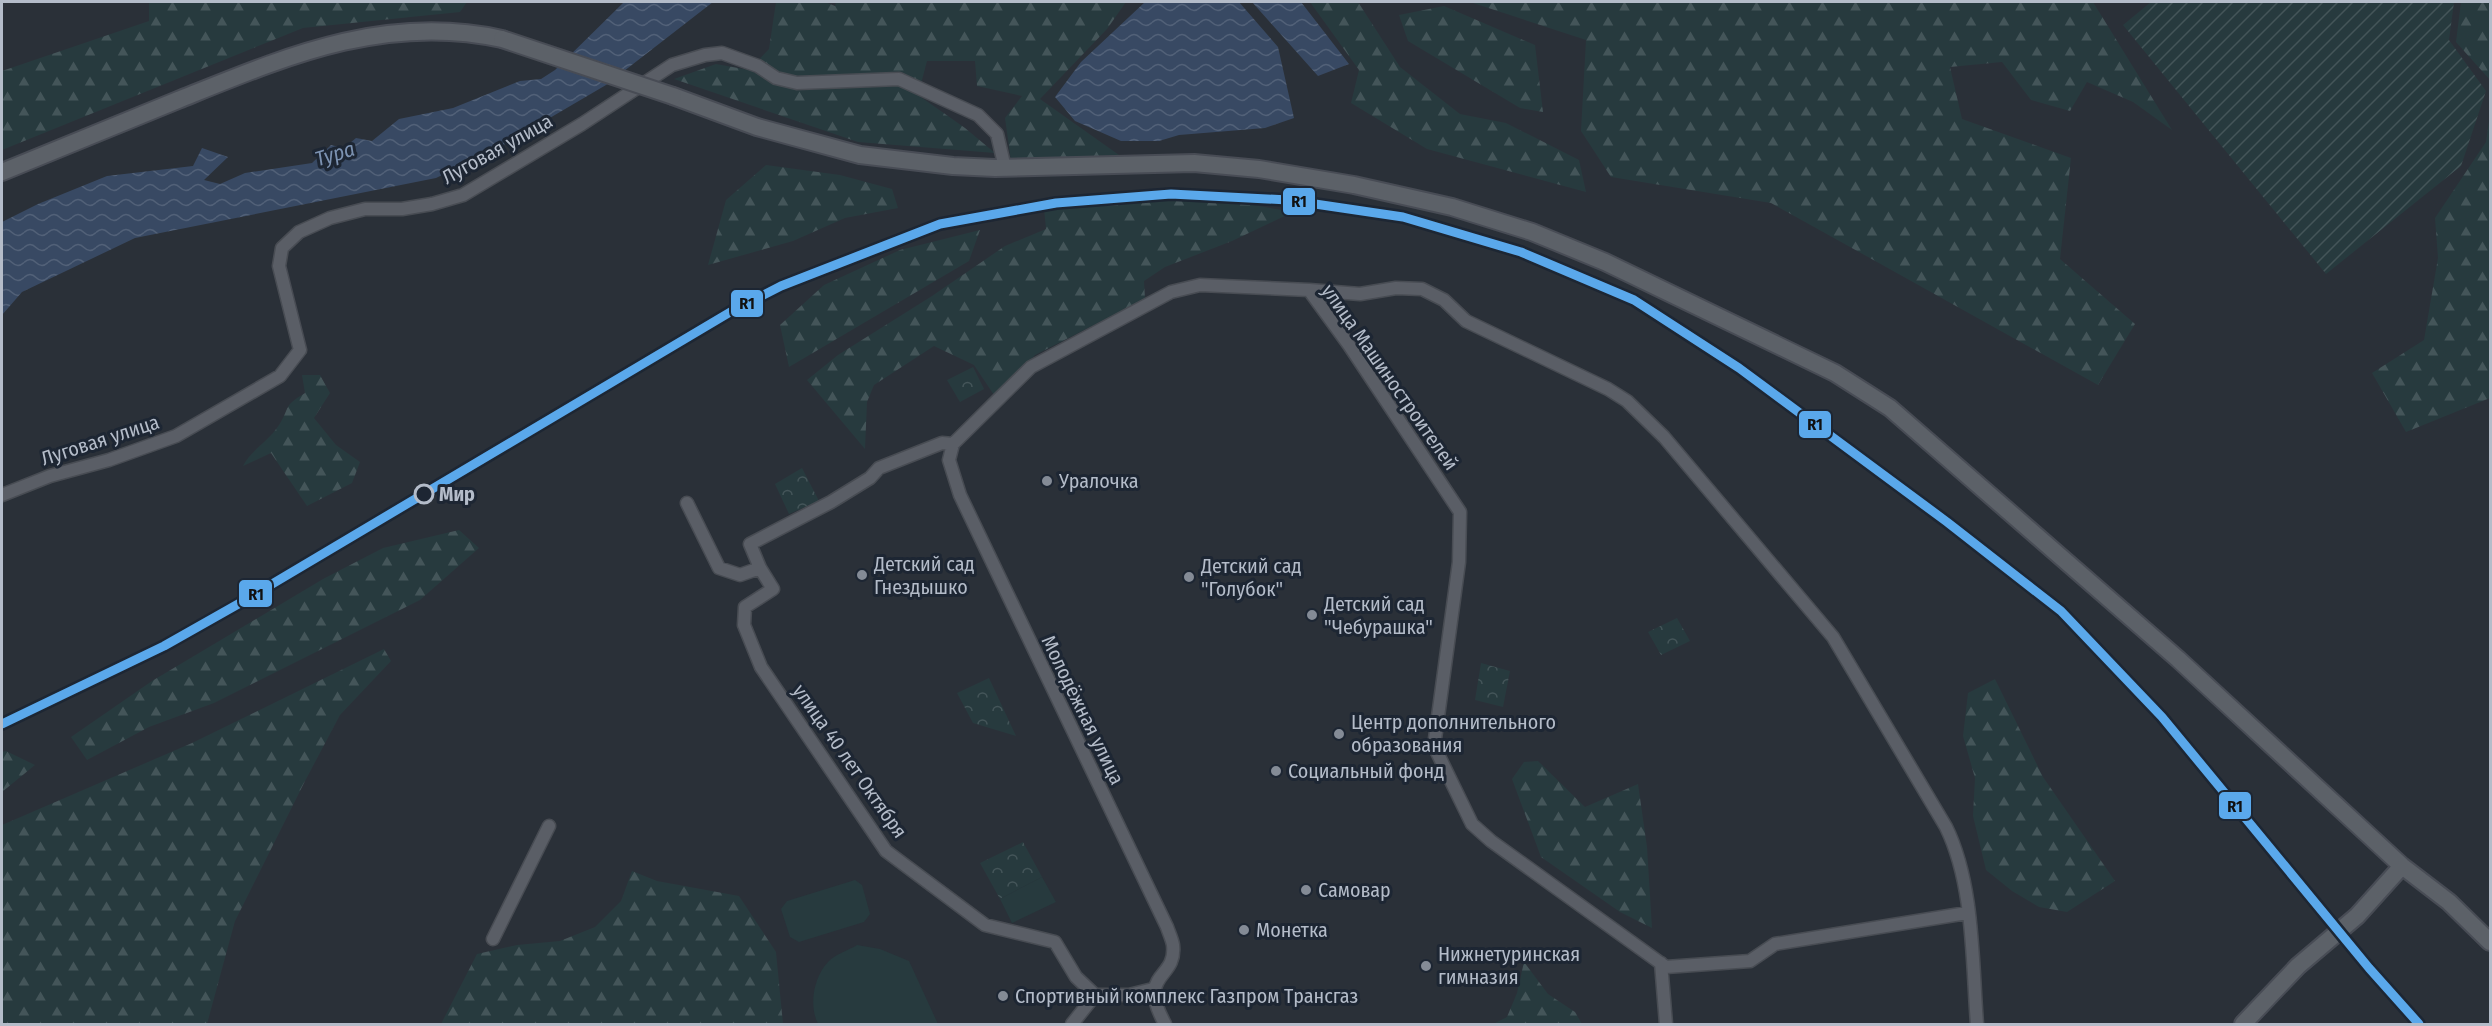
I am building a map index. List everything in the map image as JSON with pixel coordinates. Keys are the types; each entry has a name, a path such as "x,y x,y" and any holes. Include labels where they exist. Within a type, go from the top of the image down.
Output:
{"main road":[{"path":"2,172 280,60 372,34 424,30 470,32 502,39 757,126 860,155 953,166 1005,168 1194,163 1259,169 1452,207 1532,232 1605,262 1825,368 1899,415 2170,652 2402,866 2449,902 2490,942"},
{"path":"2243,1024 2298,966 2357,916 2402,866"}],"street":[{"name":"Луговая улица","path":"2,495 50,476 109,460 176,436 280,376 300,350 279,266 282,248 298,232 330,218 365,209 402,209 432,204 463,195 582,124 672,65 722,53 758,66 776,78 797,83 900,79 978,115 997,134 1005,168"},
{"name":"улица Машиностроителей","path":"953,444 1030,367 1170,292 1200,285 1308,290 1349,345 1460,512 1459,562 1434,746 1472,824 1661,963"},
{"path":"1308,290 1360,294 1396,288 1422,289 1443,300 1466,321 1608,389 1643,415 1721,502 1840,647 1958,851 1964,875 1977,1024"},
{"path":"687,503 719,568 740,575 760,568 750,544 831,502 870,478 879,468 942,443 953,444"},
{"name":"Молодёжная улица","path":"953,444 949,460 960,495 1167,927 1173,946 1171,961 1154,989"},
{"name":"улица 40 лет Октября","path":"760,568 773,589 745,608 744,625 761,667 886,851 986,925 1054,942 1076,977 1095,995"},
{"path":"493,939 549,826"},
{"path":"1661,963 1666,967 1750,961 1775,944 1967,913"},
{"path":"1661,963 1666,1024"},
{"path":"1072,1024 1095,995 1129,995 1154,989 1155,1006 1165,1024"}],"green space":[{"path":"149,2 467,2 460,12 303,28 2,150 2,71 149,21"},
{"path":"776,2 825,2 835,6 836,2 1126,2 1107,29 1040,99 1119,155 1011,161 1005,118 1022,96 977,86 975,61 927,61 918,95 965,128 995,153 858,142 674,79 716,64 749,70 769,49"},
{"path":"1310,2 1358,2 1400,67 1460,114 1506,123 1579,160 1586,192 1427,149 1351,103 1359,70"},
{"path":"1470,2 2093,2 2172,130 2133,102 2087,82 2070,111 2031,100 2002,62 1950,67 1962,119 2071,158 2060,259 2135,324 2098,385 1771,203 1611,177 1581,131 1586,40"},
{"path":"2151,2 2454,2 2449,40 2486,91 2461,166 2326,274 2123,25"},
{"path":"2461,2 2490,2 2490,80 2456,42"},
{"path":"1444,6 1535,45 1543,112 1520,108 1408,41 1399,15"},
{"path":"2490,114 2490,398 2406,432 2372,373 2424,340 2438,258 2435,218 2486,142"},
{"path":"766,165 840,175 892,189 898,208 845,218 793,241 708,265 726,200"},
{"path":"1218,199 1293,212 1232,241 1165,267 1144,281 1145,299 1035,355 996,398 974,365 934,346 874,385 867,402 865,449 807,380 838,355 932,296 1005,246 1046,229 1044,208 1134,201"},
{"path":"980,230 969,261 789,367 780,325 824,285 900,250"},
{"path":"973,367 984,389 960,402 947,380"},
{"path":"302,375 320,375 330,393 314,418 336,445 360,462 352,483 307,506 271,453 243,466 275,431 290,404 305,393"},
{"path":"802,468 819,501 789,514 775,484"},
{"path":"459,530 479,548 420,600 214,703 149,727 87,760 71,737 152,681 323,579 383,548"},
{"path":"1677,618 1690,641 1661,655 1648,632"},
{"path":"384,649 391,661 340,715 235,921 207,1024 2,1024 2,825 192,743"},
{"path":"1481,663 1510,671 1503,707 1475,700"},
{"path":"989,678 1016,736 973,723 957,693"},
{"path":"1995,679 2043,777 2115,881 2067,912 2039,907 2012,891 1986,870 1973,816 1975,778 1963,736 1968,693"},
{"path":"6,751 35,765 2,792 2,752"},
{"path":"1538,761 1585,807 1638,784 1647,847 1652,928 1620,912 1541,857 1512,779 1524,762"},
{"path":"1023,842 1042,877 1000,899 980,863"},
{"path":"632,871 657,881 739,896 776,952 783,1024 441,1024 477,954 517,945 560,941 595,927 621,901"},
{"path":"1042,877 1056,902 1012,923 1000,899"},
{"path":"855,880 862,885 870,914 864,922 799,942 790,937 781,909 787,901"},
{"path":"857,945 880,949 909,961 938,1024 818,1024 813,1001 819,976 831,959"},
{"path":"1524,962 1548,994 1575,1012 1582,1024 1493,1024 1507,1017 1517,993"}],"water":[{"name":"Тура","path":"624,2 713,2 606,85 502,146 436,178 135,238 22,292 2,315 2,222 38,204 107,176 193,166 202,148 228,157 204,180 220,184 245,173 312,163 331,145 344,148 356,138 372,141 399,119 453,108 520,81 541,79 555,70"},
{"path":"1145,2 1239,2 1278,47 1294,118 1265,128 1179,135 1159,141 1121,141 1075,121 1055,97 1081,62"},
{"path":"1252,2 1301,2 1349,64 1318,76"}],"railway":[{"path":"2,724 164,646 732,311 781,286 833,265"}],"transit line":[{"name":"R1","path":"2,724 164,646 732,311 781,286 940,224 1056,203 1171,194 1288,200 1403,217 1521,252 1634,300 1739,368 1947,522 2061,611 2162,717 2369,968 2419,1024"}],"place":[{"name":"Уралочка","path":"1047,481"},
{"name":"Мир","path":"424,494"},
{"name":"Детский сад Гнездышко","path":"862,575"},
{"name":"Детский сад \"Голубок\"","path":"1189,577"},
{"name":"Детский сад \"Чебурашка\"","path":"1312,615"},
{"name":"Центр дополнительного образования","path":"1339,734"},
{"name":"Социальный фонд","path":"1276,771"},
{"name":"Самовар","path":"1306,890"},
{"name":"Монетка","path":"1244,930"},
{"name":"Нижнетуринская гимназия","path":"1426,966"},
{"name":"Спортивный комплекс Газпром Трансгаз","path":"1003,996"}]}
